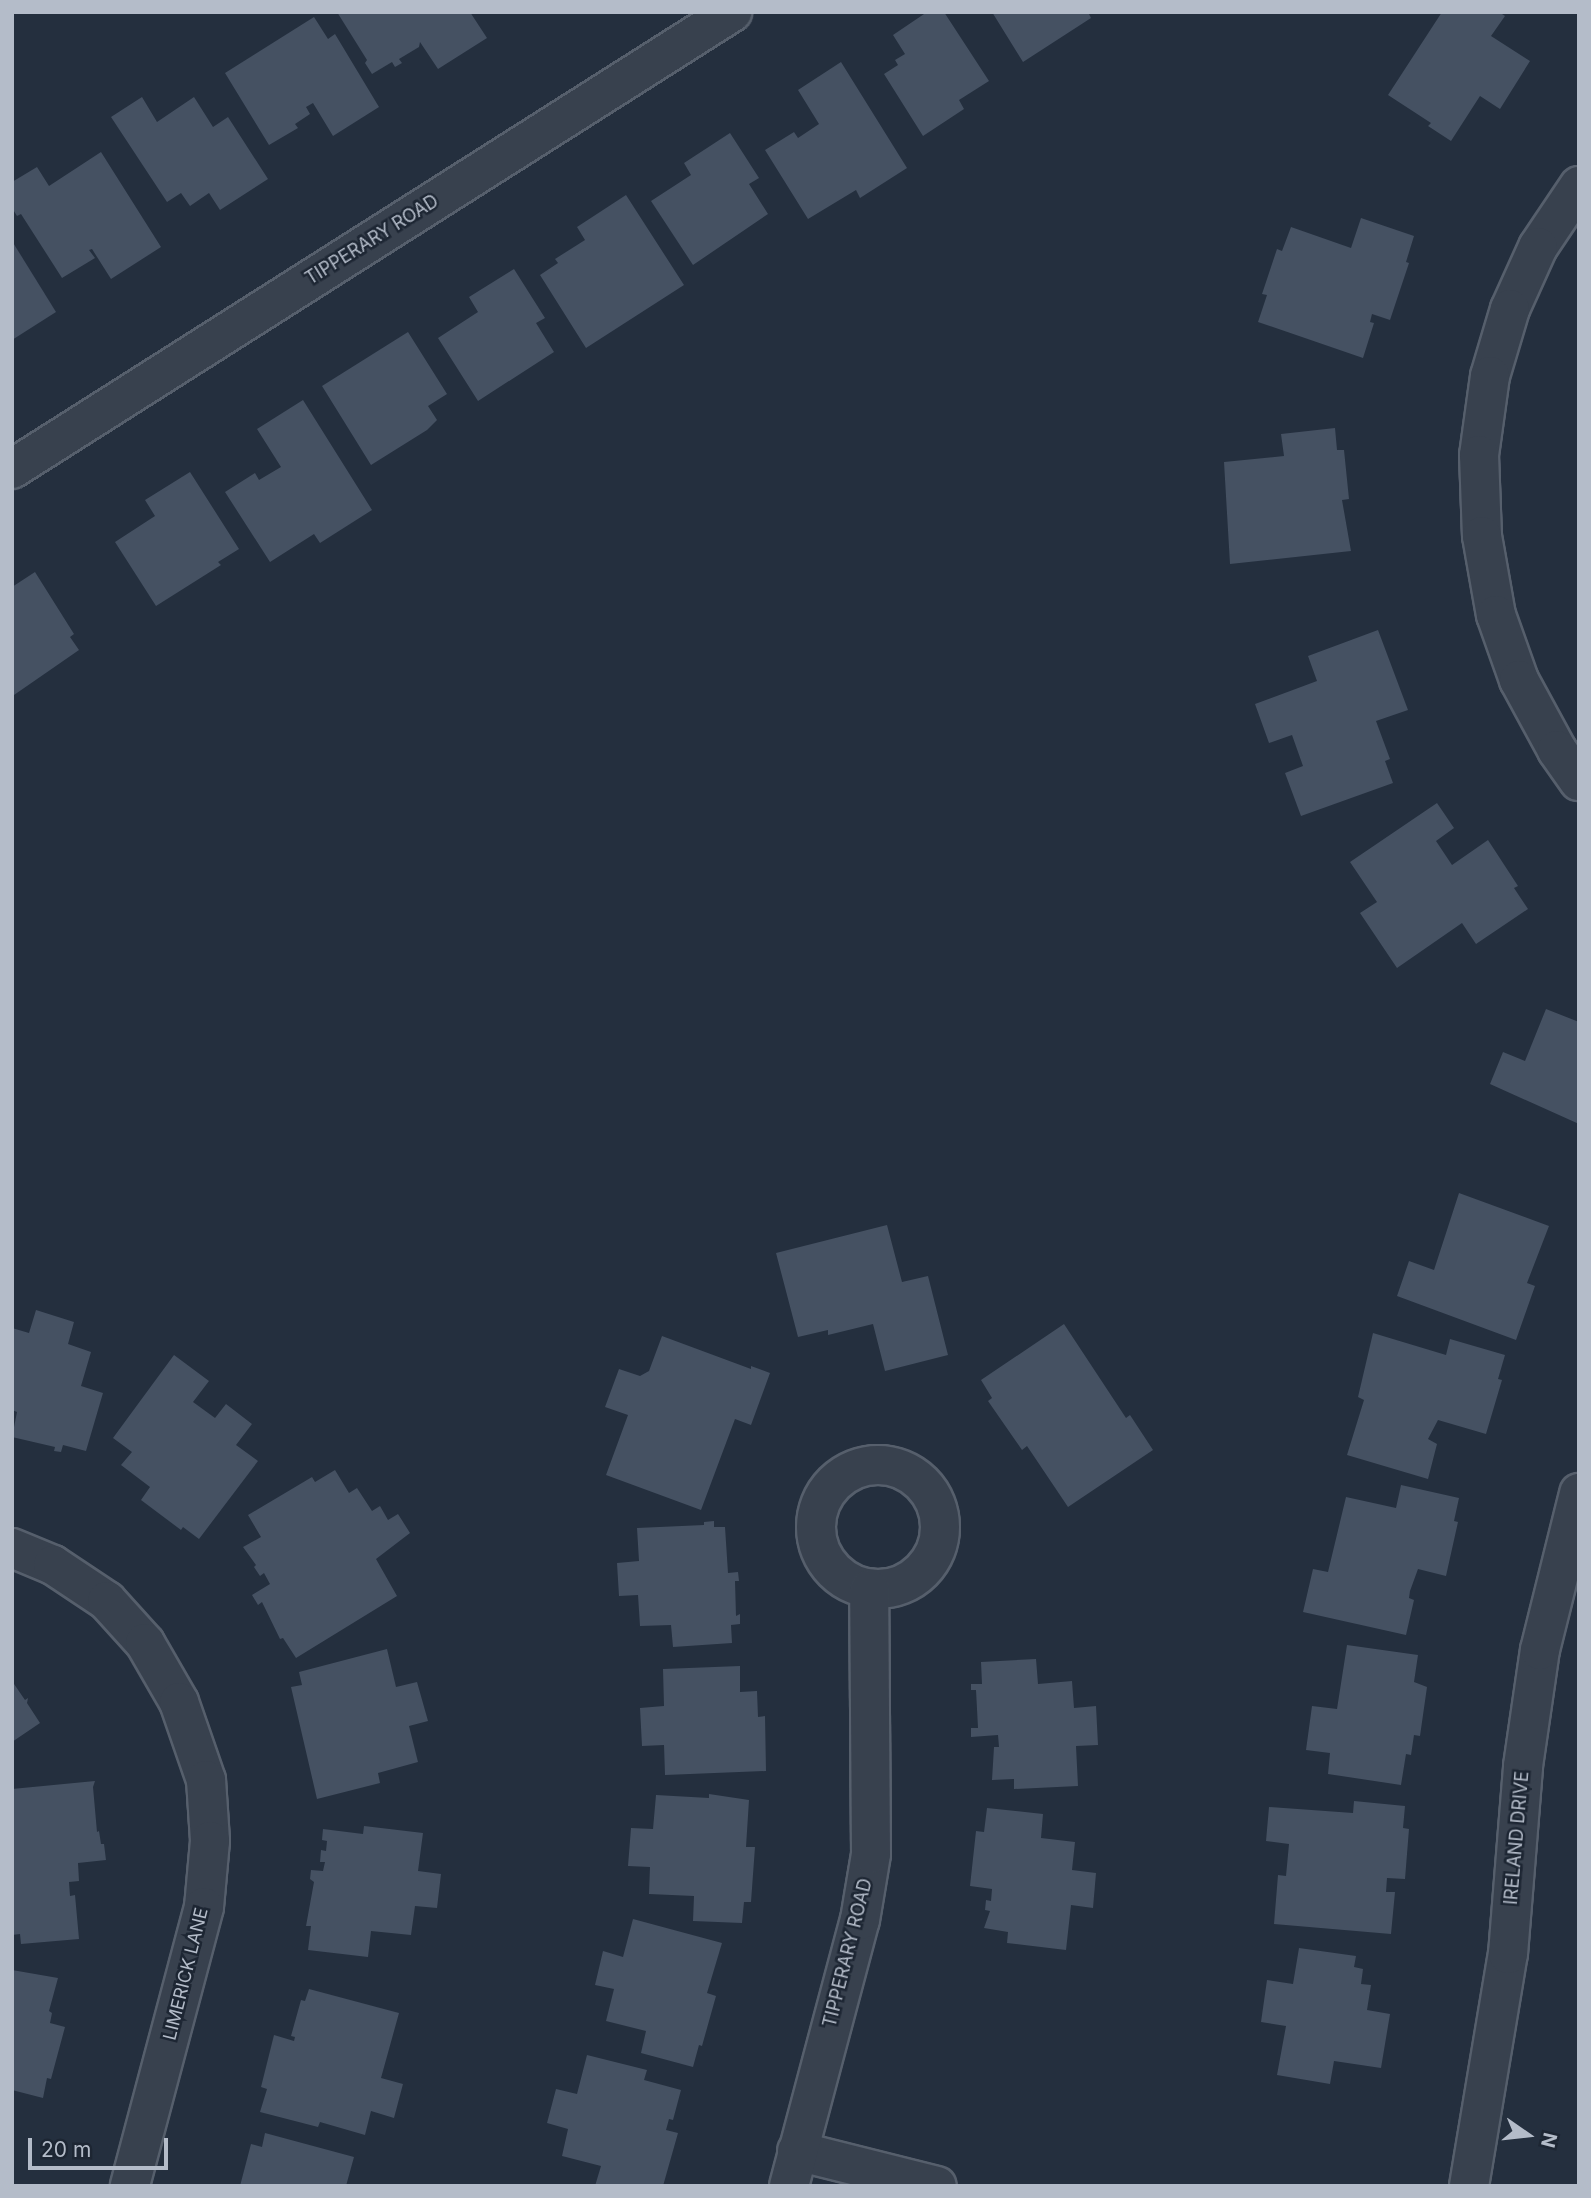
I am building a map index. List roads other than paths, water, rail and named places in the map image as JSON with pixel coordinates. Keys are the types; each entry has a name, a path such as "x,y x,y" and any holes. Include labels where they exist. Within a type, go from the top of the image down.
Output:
{"street":[{"name":"TIPPERARY ROAD","path":"12,469 732,12"},
{"path":"1579,186 1538,247 1510,309 1490,376 1479,456 1482,536 1496,615 1519,680 1556,750 1579,780"},
{"name":"IRELAND DRIVE","path":"1469,2186 1508,1954 1523,1766 1541,1650 1579,1493"},
{"name":"LIMERICK LANE","path":"12,1548 53,1565 107,1601 145,1643 179,1702 206,1780 210,1841 204,1908 130,2186"},
{"name":"TIPPERARY ROAD","path":"793,2168 860,1920 872,1854 869,1589"},
{"path":"793,2168 937,2186"}]}
